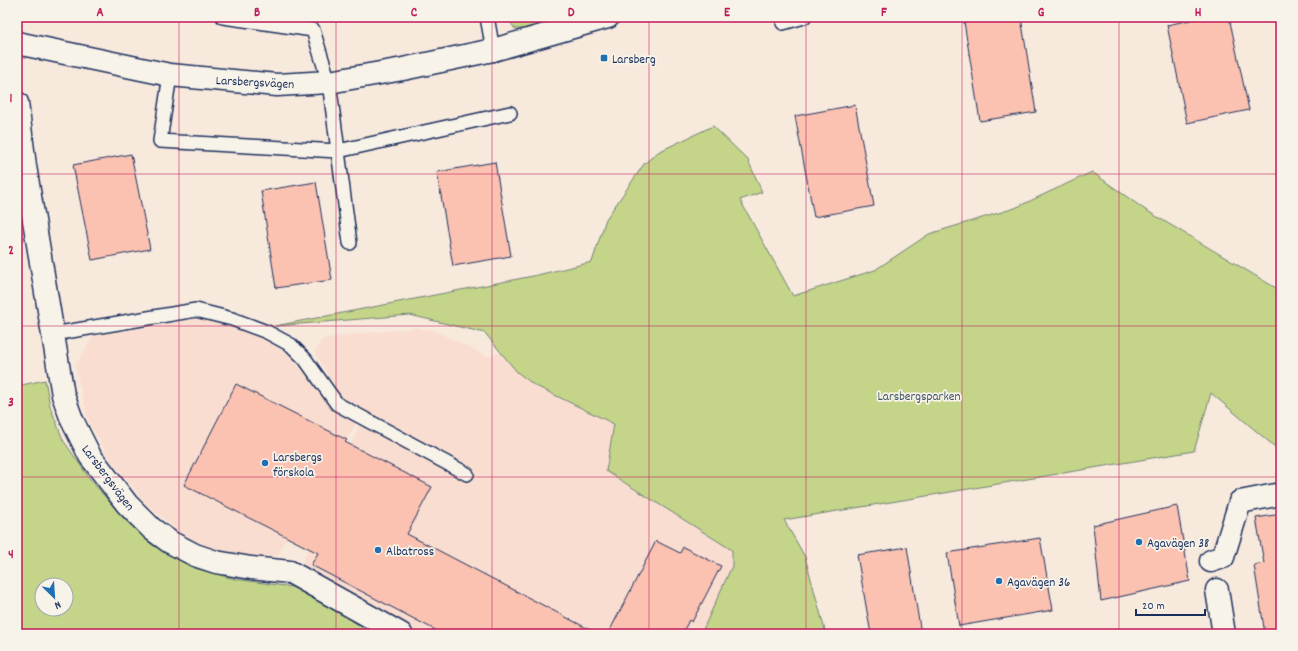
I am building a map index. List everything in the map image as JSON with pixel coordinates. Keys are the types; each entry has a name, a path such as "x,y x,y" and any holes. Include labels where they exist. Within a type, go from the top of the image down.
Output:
{"street":[{"name":"Larsbergsvägen","path":"17,43 170,75 277,85 329,82 403,69 493,50 608,17"},
{"name":"Larsbergsvägen","path":"17,103 25,166 63,395 80,439 108,482 152,529 170,542 194,555 216,562 251,568 290,572 402,634"},
{"path":"1211,561 1223,557 1240,502 1281,494"},
{"path":"1217,590 1224,634"}],"lane":[{"path":"223,17 313,30 329,82 350,243"},
{"path":"487,17 493,50"},
{"path":"783,23 804,17"},
{"path":"170,75 160,141 338,151 510,113"},
{"path":"53,334 196,310 232,319 267,332 291,346 305,359 337,404 467,474"}],"shaded area":[{"path":"197,319 221,322 267,341 290,356 315,385 328,406 357,420 347,440 236,384 184,485 286,538 277,557 247,555 223,551 187,538 147,505 110,460 88,420 75,366 93,336"},
{"path":"415,328 435,331 487,356 501,353 517,372 614,424 606,471 732,550 732,566 701,634 371,634 335,608 292,587 360,423 359,407 341,398 315,352 322,339"}],"green space":[{"path":"507,17 565,17 522,29 515,29"},
{"name":"Larsbergsparken","path":"713,126 748,160 762,192 740,200 793,296 875,270 929,234 1015,208 1092,172 1144,209 1281,291 1281,452 1211,393 1194,451 784,520 805,557 826,634 701,634 732,566 732,550 606,471 614,424 534,385 517,372 485,333 410,315 275,326 533,276 592,262 606,219 644,164 658,152"},
{"path":"45,380 50,406 63,440 90,479 124,519 151,544 194,568 235,579 292,587 335,608 371,634 17,634 17,386"}],"building":[{"path":"996,17 1021,17 1036,112 980,121 964,22"},
{"path":"1204,17 1229,17 1249,110 1187,123 1167,25"},
{"path":"855,105 874,206 814,217 795,116"},
{"path":"131,154 150,249 92,260 73,165"},
{"path":"495,162 511,256 453,266 437,172"},
{"path":"316,182 332,280 276,288 261,191"},
{"path":"236,384 347,440 345,442 432,487 407,534 598,634 443,634 311,565 318,553 184,485"},
{"name":"Agavägen 38","path":"1177,506 1190,581 1101,601 1093,525"},
{"path":"1281,514 1281,634 1265,634 1254,565 1264,563 1256,518"},
{"name":"Agavägen 36","path":"1040,538 1053,610 959,626 947,553"},
{"path":"656,541 680,553 683,547 721,566 692,622 689,620 682,634 608,634"},
{"path":"907,547 921,634 871,634 857,555"}],"place":[{"name":"Larsberg","path":"604,58"},
{"name":"Larsbergs förskola","path":"265,463"},
{"name":"Agavägen 38","path":"1139,542"},
{"name":"Albatross","path":"378,550"},
{"name":"Agavägen 36","path":"999,581"}]}
